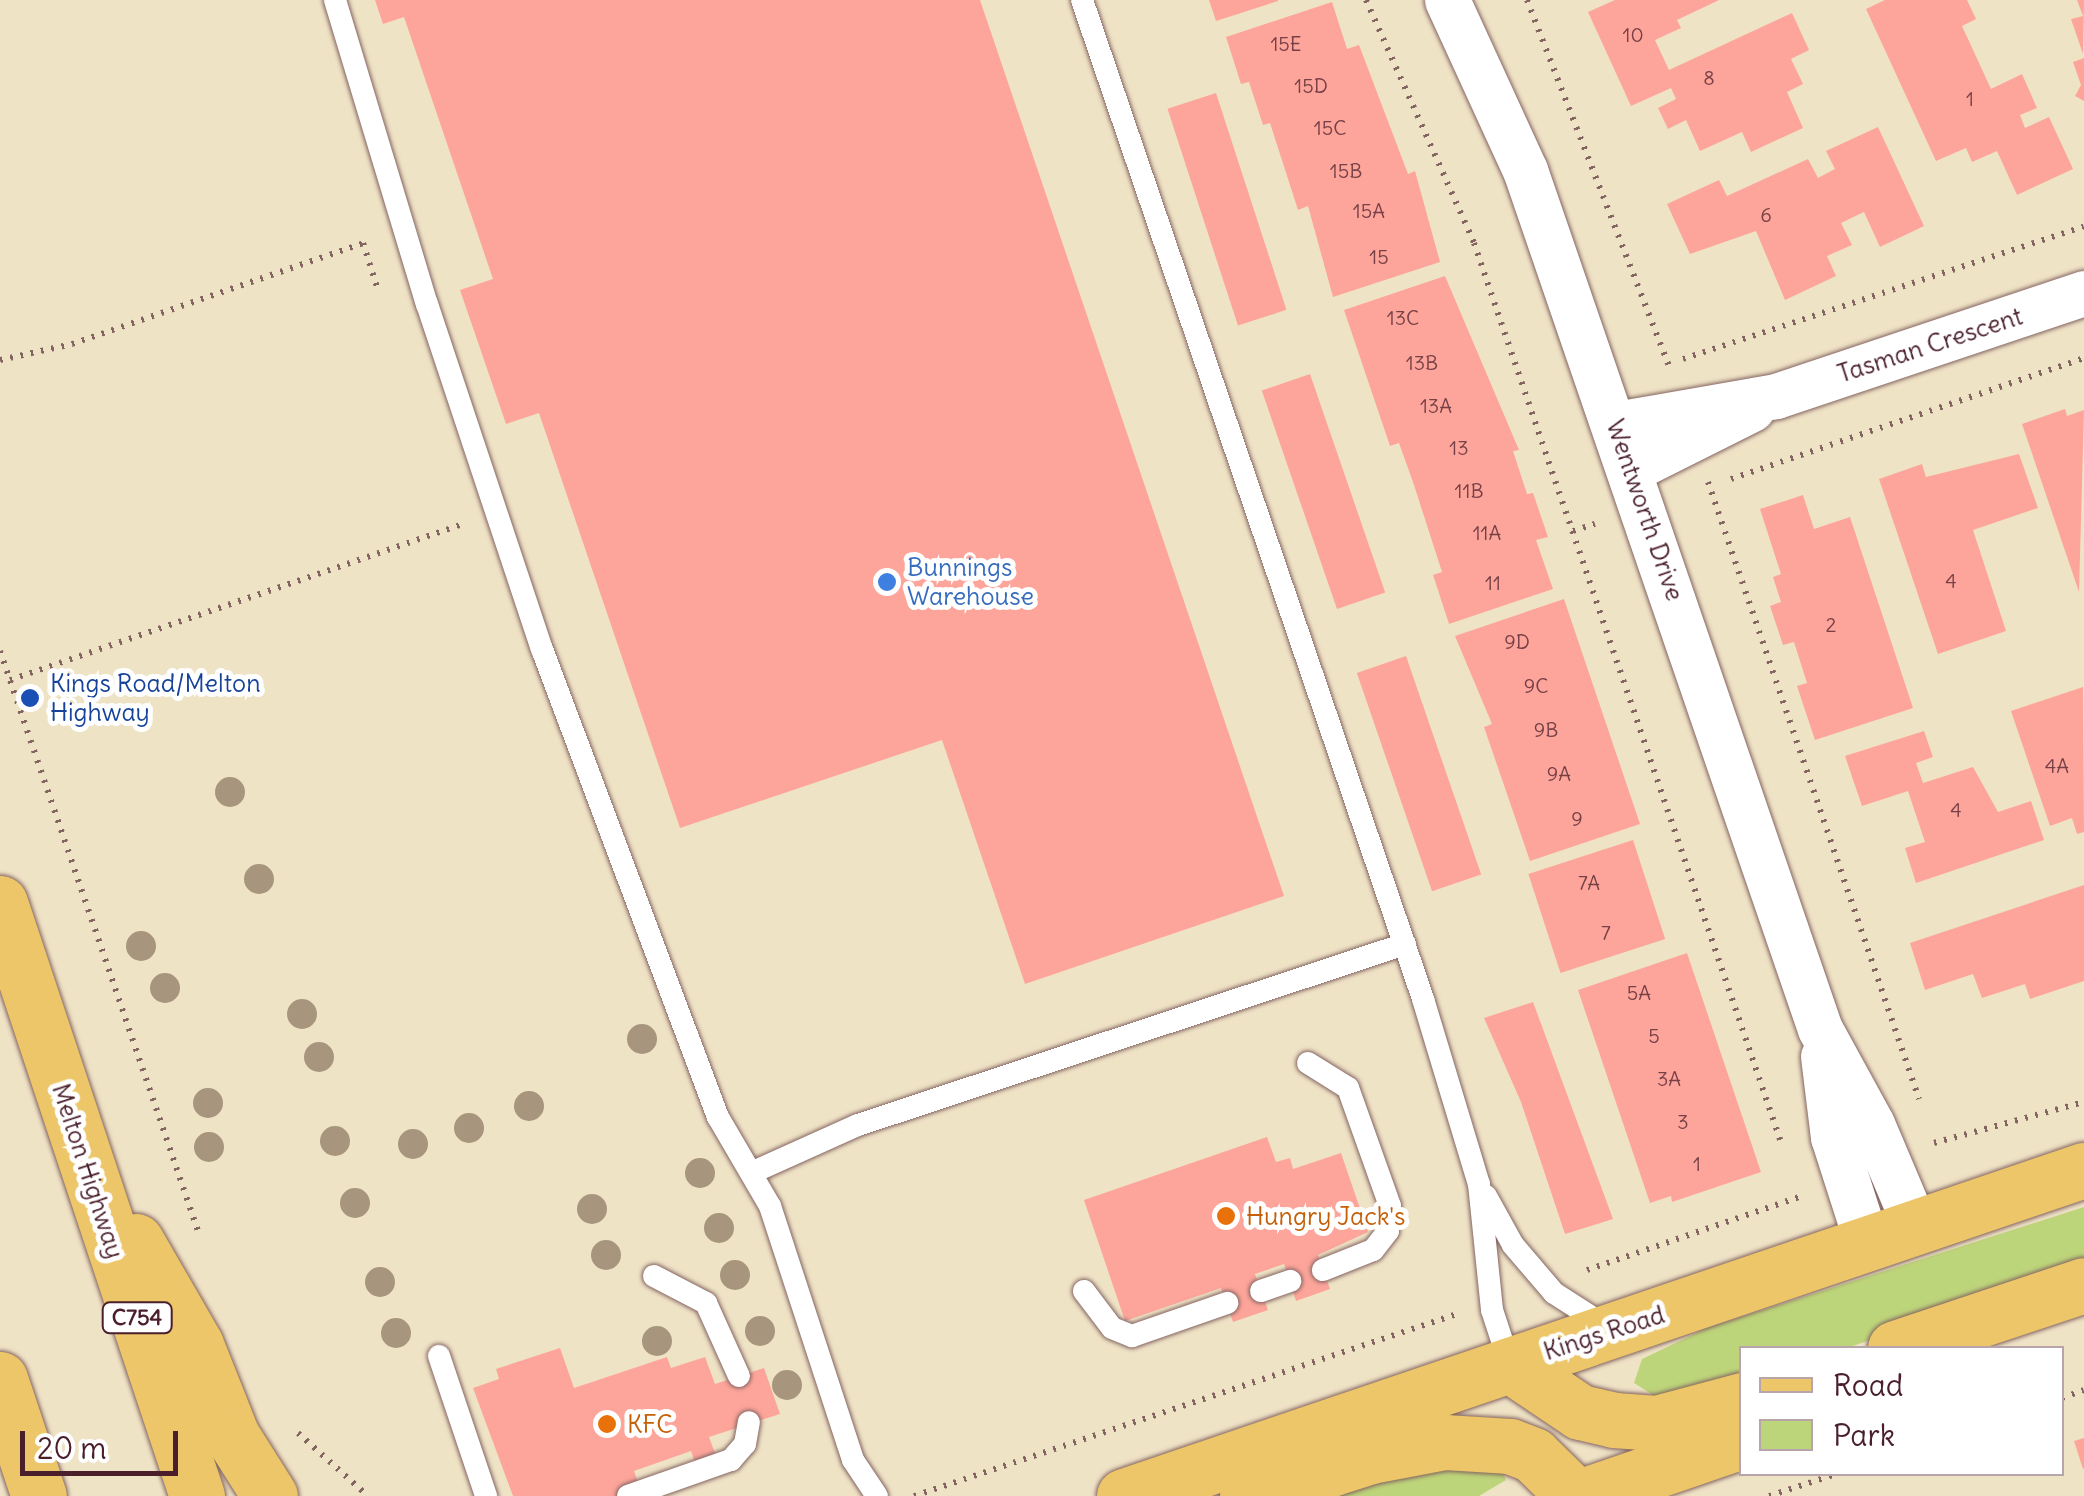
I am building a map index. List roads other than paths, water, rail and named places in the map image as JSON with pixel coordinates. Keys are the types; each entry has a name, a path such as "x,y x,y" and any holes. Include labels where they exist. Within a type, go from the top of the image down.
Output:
{"main road":[{"name":"Melton Highway","path":"0,903 197,1496"},
{"path":"76,1139 196,1345 232,1436 270,1496"},
{"name":"Kings Road","path":"1124,1496 2084,1170"},
{"path":"1902,1346 2084,1285"},
{"path":"2019,1346 2084,1324"},
{"path":"1510,1364 1580,1412 1614,1420 1656,1423 1739,1401"},
{"path":"0,1379 40,1496"},
{"path":"1247,1496 1371,1456 1445,1442 1510,1446 1534,1455 1578,1496 1739,1442"}],"street":[{"name":"Wentworth Drive","path":"1447,0 1524,170 1616,424 1820,1030 1888,1164 1892,1237"},
{"name":"Tasman Crescent","path":"1616,424 1689,425 2084,293"},
{"name":"Tasman Crescent","path":"1638,489 1689,425"},
{"name":"Wentworth Drive","path":"1820,1030 1833,1137 1847,1180 1892,1237"}],"lane":[{"path":"1082,0 1404,944 1479,1184 1492,1302 1510,1364"},
{"path":"335,7 520,588 696,1062 770,1206 853,1460 877,1496"},
{"path":"751,1173 858,1126 1404,944"},
{"path":"1308,1063 1348,1088 1390,1206 1388,1231 1373,1250 1324,1270"},
{"path":"1479,1184 1513,1245 1546,1284 1613,1331"},
{"path":"654,1276 706,1303 740,1376"},
{"path":"1261,1291 1290,1281"},
{"path":"1084,1291 1112,1328 1132,1336 1226,1303"},
{"path":"439,1356 486,1496"},
{"path":"628,1496 731,1460 745,1444 749,1422"},
{"path":"853,1460 854,1496"}],"place":[{"name":"Bunnings Warehouse","path":"887,582"},
{"name":"Kings Road/Melton Highway","path":"30,698"},
{"name":"Hungry Jack's","path":"1226,1216"},
{"name":"KFC","path":"607,1424"}]}
